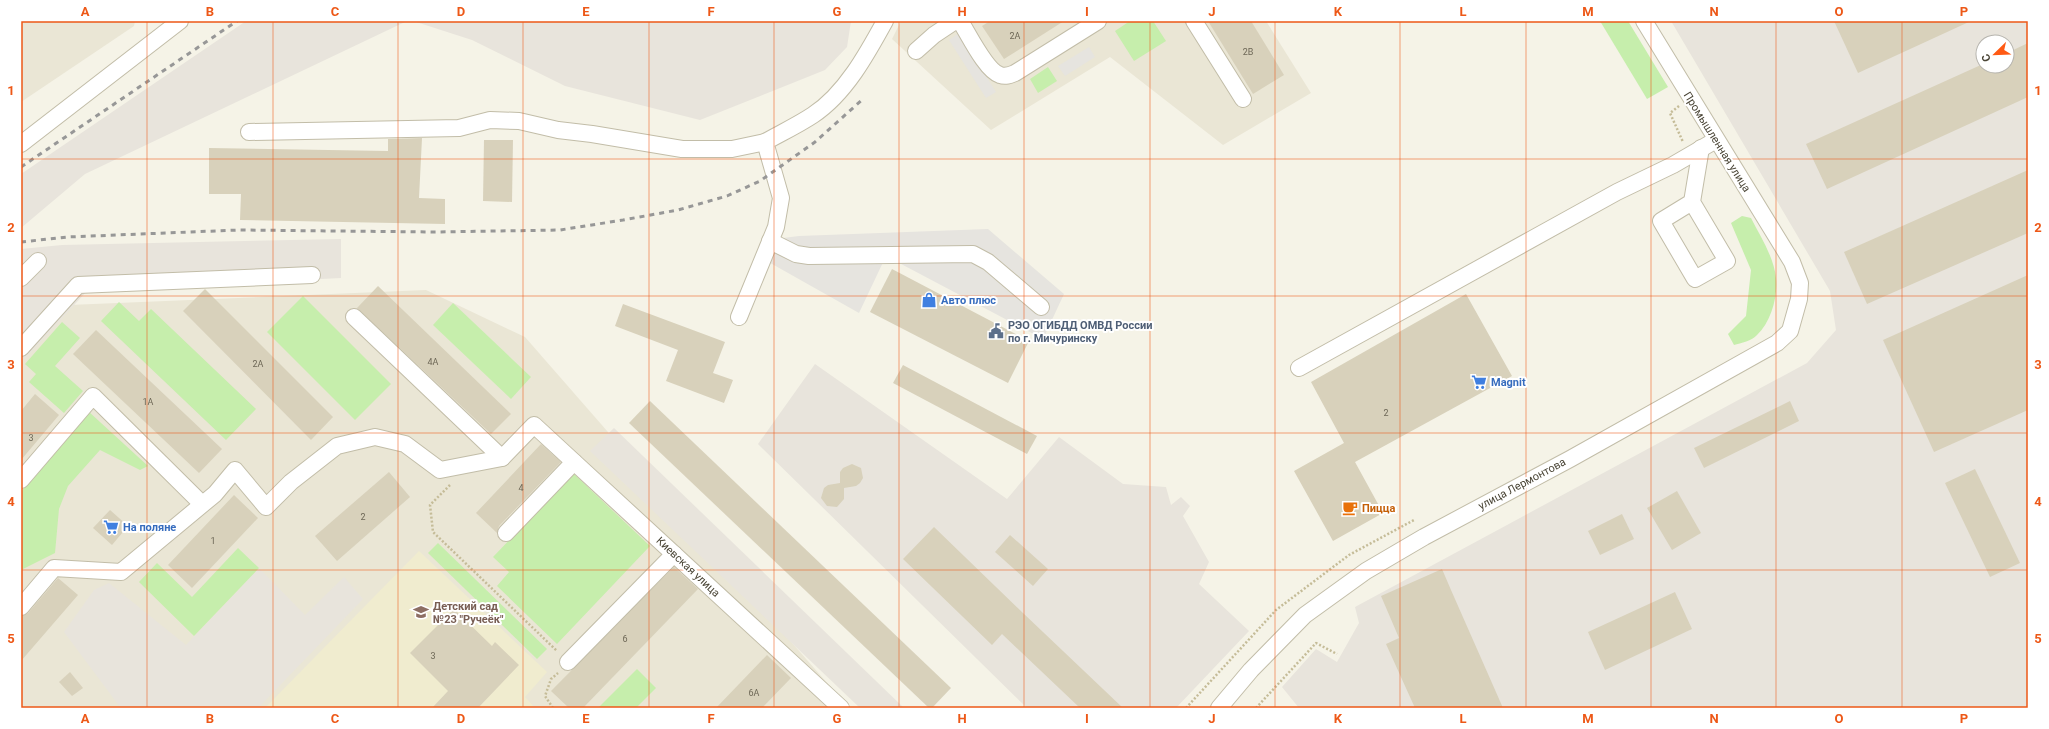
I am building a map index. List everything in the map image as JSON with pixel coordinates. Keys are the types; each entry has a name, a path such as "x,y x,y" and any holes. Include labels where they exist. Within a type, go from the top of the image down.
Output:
{"street":[{"path":"21,144 180,21"},
{"path":"916,51 934,35 956,21"},
{"path":"960,21 989,67 998,75 1006,76 1015,73 1098,21"},
{"path":"1194,21 1243,99"},
{"name":"Промышленная улица","path":"1644,21 1792,262"},
{"path":"249,132 460,128 490,120 519,121 558,130 682,149 732,149 765,142 814,114 838,93 860,65 883,22"},
{"path":"1299,368 1618,192 1673,165 1716,140"},
{"path":"739,317 776,227 781,198 765,142"},
{"path":"1692,202 1661,221 1695,279 1727,261 1692,202 1701,148"},
{"path":"770,241 796,254 809,256 973,254 988,262 1041,307"},
{"path":"21,278 38,261"},
{"name":"улица Лермонтова","path":"1218,708 1250,670 1305,615 1366,571 1424,537 1570,459 1777,343 1790,331 1799,299 1800,283 1792,262"},
{"path":"21,348 78,285 312,275"},
{"path":"354,317 502,458"},
{"path":"21,480 93,396 202,504"},
{"name":"Киевская улица","path":"502,458 534,425 674,554 835,706"},
{"path":"21,607 54,568 121,572 215,494 235,470 266,507 291,482 337,446 375,437 405,444 440,470 470,466 502,458"},
{"path":"506,533 574,462"},
{"path":"568,662 674,554"}],"path":[{"path":"470,466 430,505 433,532 568,662 551,679 545,696 553,708"},
{"path":"1256,708 1316,642 1337,654"}],"shaded area":[{"path":"21,21 135,21 134,26 21,102"},
{"path":"246,21 407,21 85,174 21,228 21,174"},
{"path":"413,21 851,21 847,47 825,70 700,120 565,86 472,40"},
{"path":"901,21 1266,21 1311,93 1223,145 1110,57 991,130 892,39"},
{"path":"1671,21 2028,21 2028,708 1299,708 1282,687 1316,649 1337,662 1359,623 1355,607 1807,363 1836,330 1830,291"},
{"path":"959,33 996,92 986,98 949,40"},
{"path":"1089,47 1095,57 1065,76 1058,66"},
{"path":"988,229 1064,294 1043,339 886,256 859,313 765,260 783,238 799,236"},
{"path":"341,239 341,278 87,291 21,363 21,249 62,245"},
{"path":"426,290 525,337 849,708 21,708 21,307"},
{"path":"815,364 1007,499 1059,437 1123,484 1166,487 1171,505 1181,497 1190,506 1183,516 1209,562 1199,584 1249,631 1176,708 1027,708 758,444"},
{"path":"614,428 904,708 860,708 590,451"},
{"name":"Детский сад №23 \"Ручеёк\"","path":"419,551 547,672 525,697 535,708 265,708"},
{"path":"259,568 305,615 344,577 363,599 261,705 260,708 120,707 64,632 94,590 109,583 186,645"}],"green space":[{"path":"1130,21 1153,21 1166,41 1134,61 1115,31"},
{"path":"1600,21 1628,21 1668,87 1647,99"},
{"path":"1048,67 1057,81 1038,93 1030,79"},
{"path":"1742,216 1751,218 1773,262 1776,278 1776,293 1770,316 1762,330 1752,339 1734,345 1728,334 1746,316 1751,270 1731,223"},
{"path":"303,296 391,384 355,420 267,332"},
{"path":"119,302 139,321 151,309 256,409 226,440 101,321"},
{"path":"453,303 531,377 511,399 433,325"},
{"path":"62,322 80,338 55,366 83,391 64,413 29,382 36,374 25,364"},
{"path":"88,411 148,466 140,470 100,450 68,486 59,509 55,553 21,570 21,492"},
{"path":"573,473 650,546 557,644 497,586 509,572 493,557"},
{"path":"438,543 547,649 537,659 428,553"},
{"path":"238,548 259,568 194,636 139,582 157,563 192,597"},
{"path":"637,669 656,688 636,708 598,708"}],"building":[{"path":"990,21 1064,21 1004,59 982,26"},
{"path":"1208,21 1251,21 1284,75 1253,94"},
{"path":"1834,21 1971,21 1858,73"},
{"path":"2028,43 2028,97 1827,189 1806,144 1975,68 1975,74 2015,74 2015,49"},
{"path":"422,138 419,198 445,199 445,224 240,220 241,194 209,194 209,148 388,151 388,139"},
{"path":"484,140 513,140 512,202 483,201"},
{"path":"2028,170 2028,233 1867,304 1844,252"},
{"path":"892,269 1029,341 1008,383 870,312"},
{"path":"2028,275 2028,410 1934,452 1883,340"},
{"path":"378,286 511,414 491,434 357,308"},
{"path":"205,289 333,417 311,440 183,311"},
{"path":"1466,294 1512,376 1355,462 1383,513 1333,541 1294,471 1344,443 1311,382"},
{"path":"623,304 725,342 713,373 733,380 724,403 666,381 678,350 615,326"},
{"path":"96,330 222,449 199,473 73,354"},
{"path":"903,365 1037,436 1027,454 893,383"},
{"path":"35,394 59,415 21,460 21,411"},
{"path":"650,401 951,688 932,708 929,708 629,423"},
{"path":"1790,401 1799,421 1704,468 1694,448"},
{"path":"541,444 561,462 499,526 497,533 476,513"},
{"path":"852,464 861,468 863,478 856,486 844,488 844,499 837,507 827,506 821,498 824,488 828,485 840,483 840,472 843,468"},
{"path":"1975,469 2020,563 1990,577 1945,483"},
{"path":"389,472 410,497 337,561 315,536"},
{"path":"1677,491 1701,533 1672,550 1647,508"},
{"path":"234,495 258,518 192,588 168,565"},
{"name":"На поляне","path":"110,510 128,526 112,545 93,528"},
{"path":"1622,514 1634,539 1600,555 1588,531"},
{"path":"934,527 1123,708 1080,708 1002,634 992,645 903,559"},
{"path":"1010,535 1048,569 1033,586 995,552"},
{"path":"674,567 698,589 583,708 569,708 551,691"},
{"path":"1442,569 1503,708 1415,708 1386,644 1399,638 1381,596"},
{"path":"58,578 78,595 21,661 21,616 28,613"},
{"path":"1675,592 1692,629 1605,670 1588,632"},
{"path":"454,609 492,646 495,642 519,665 478,708 432,708 448,691 410,653"},
{"path":"767,655 791,678 762,708 716,708"},
{"path":"70,672 83,688 72,696 59,682"}],"railway":[{"path":"21,167 237,21"},
{"path":"21,242 67,237 239,230 435,232 560,230 623,220 678,210 727,196 760,181 815,142 863,99"}],"place":[{"name":"Авто плюс","path":"929,300"},
{"name":"РЭО ОГИБДД ОМВД России по г. Мичуринску","path":"996,331"},
{"name":"Magnit","path":"1479,382"},
{"name":"Пицца","path":"1350,508"},
{"name":"На поляне","path":"111,527"},
{"name":"Детский сад №23 \"Ручеёк\"","path":"421,612"}]}
